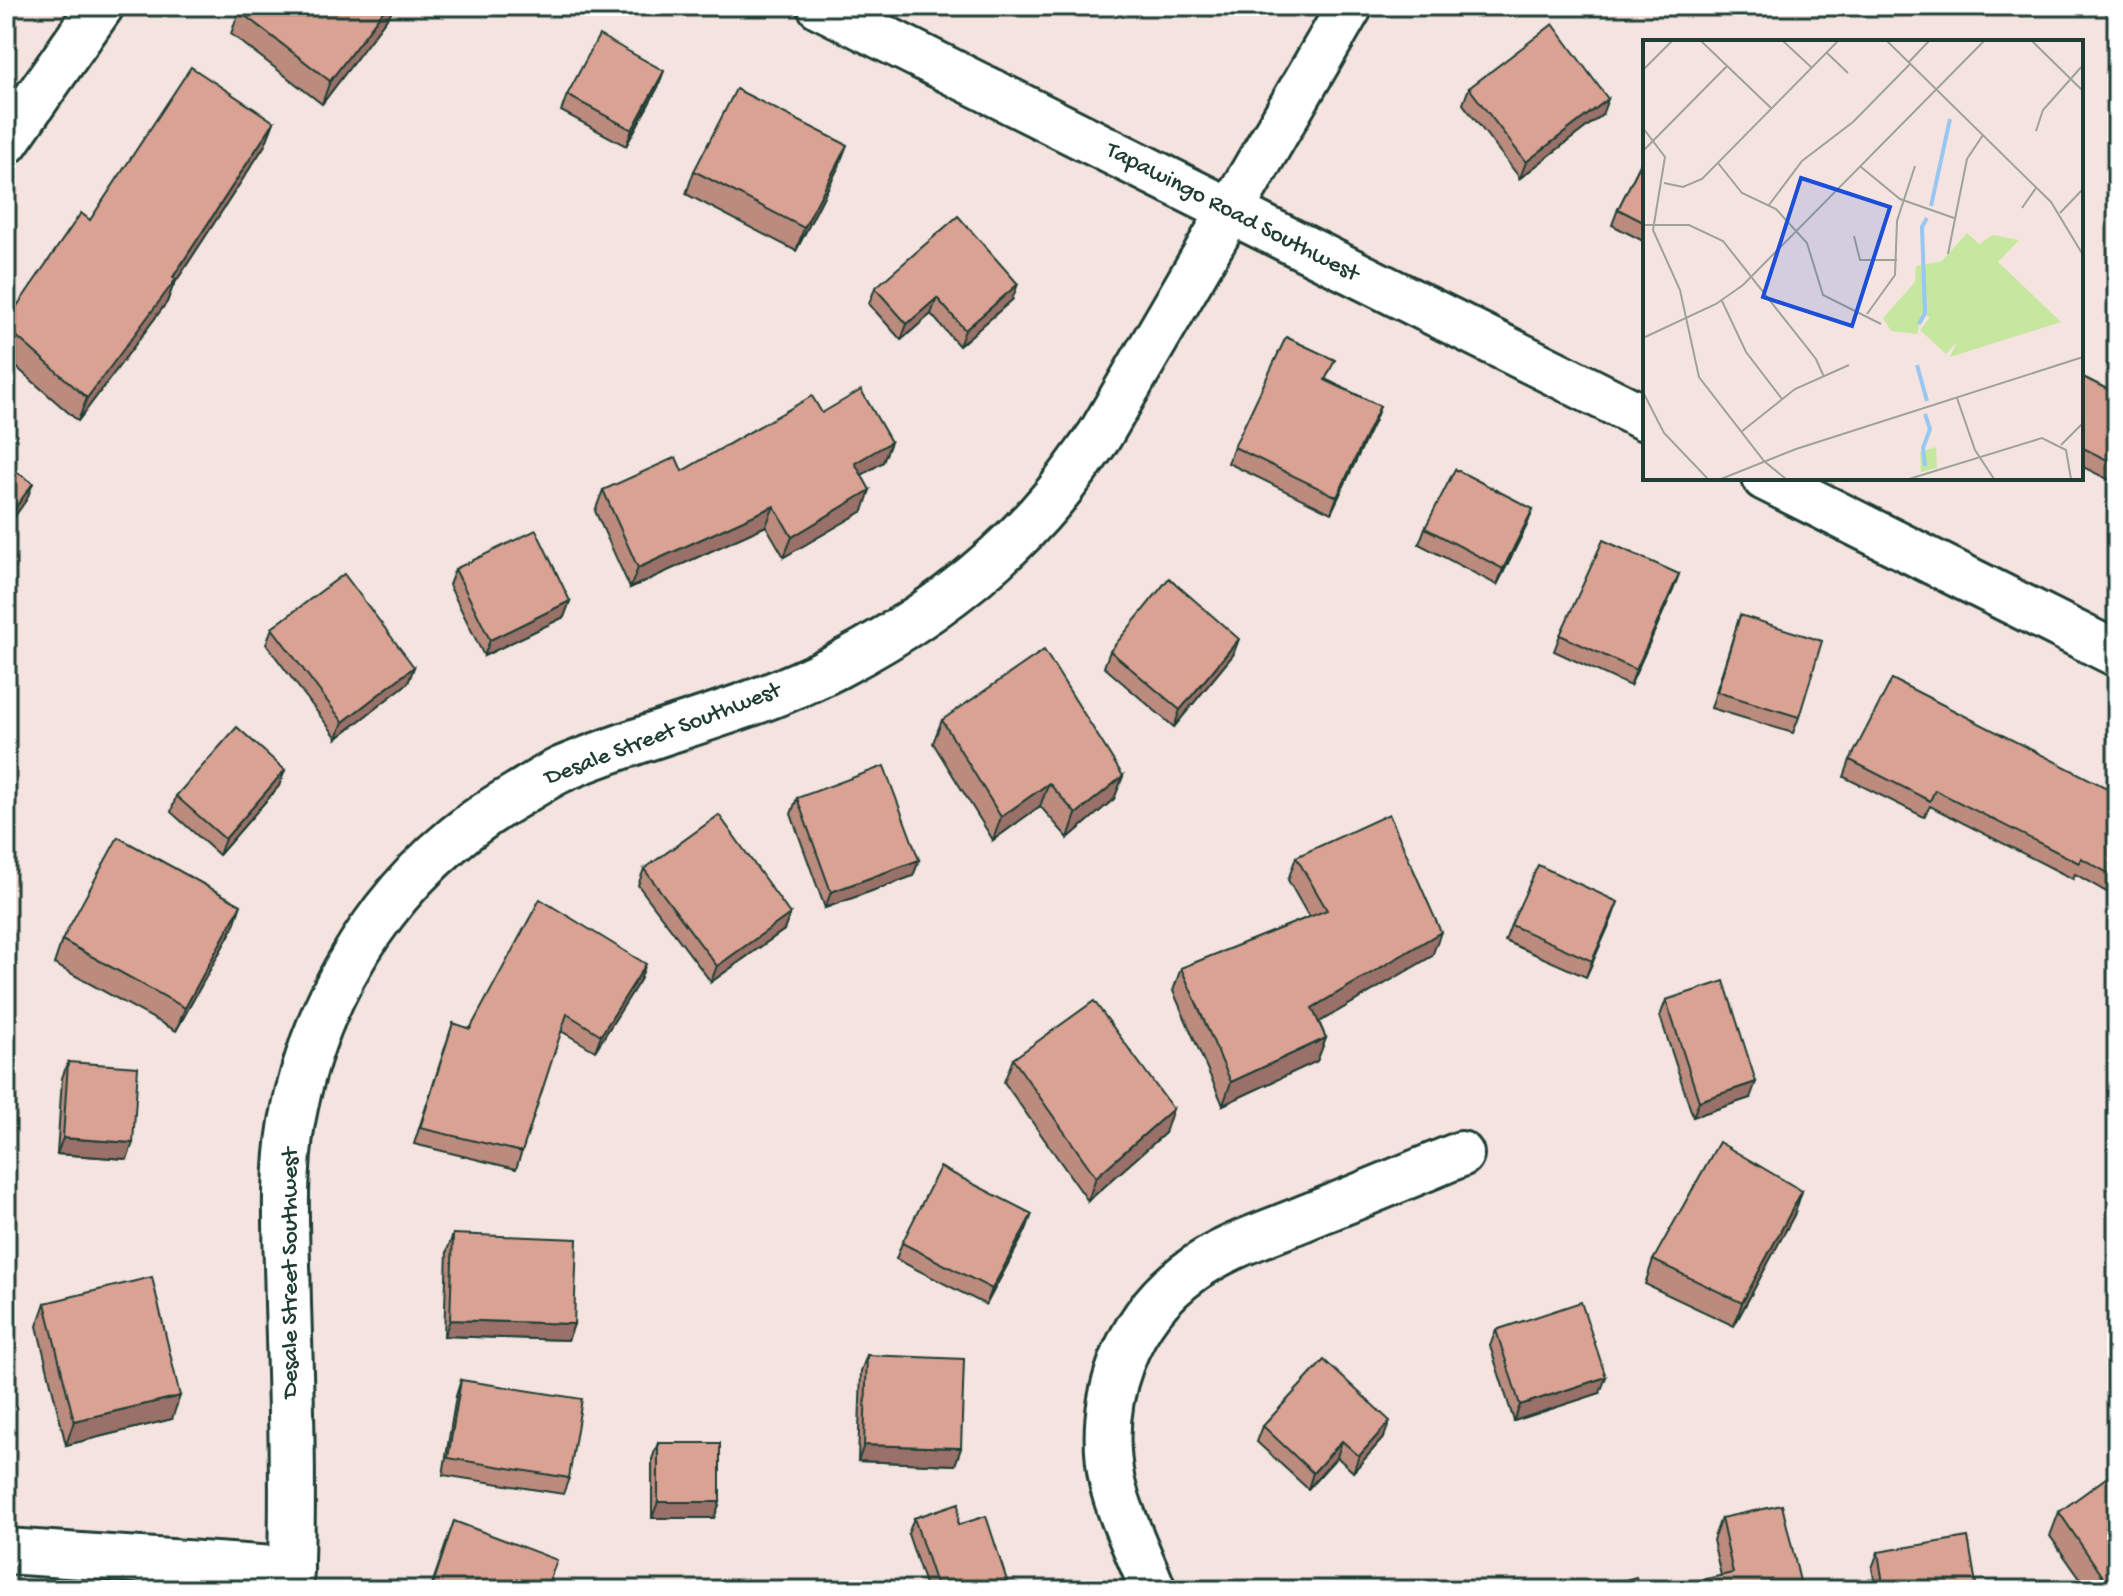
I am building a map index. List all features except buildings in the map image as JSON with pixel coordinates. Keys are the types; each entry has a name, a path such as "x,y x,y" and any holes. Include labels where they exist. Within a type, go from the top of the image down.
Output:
{"street":[{"path":"6,142 101,6"},
{"name":"Tapawingo Road Southwest","path":"820,6 1643,417"},
{"name":"Desale Street Southwest","path":"290,1580 293,1486 286,1191 292,1124 310,1049 340,978 383,911 432,857 490,810 558,771 746,704 832,669 912,623 987,565 1052,500 1100,435 1350,6"},
{"path":"1769,480 2117,654"},
{"path":"1153,1590 1113,1484 1106,1435 1112,1389 1128,1344 1156,1302 1195,1268 1240,1245 1461,1154"},
{"path":"6,1551 290,1580"}]}
